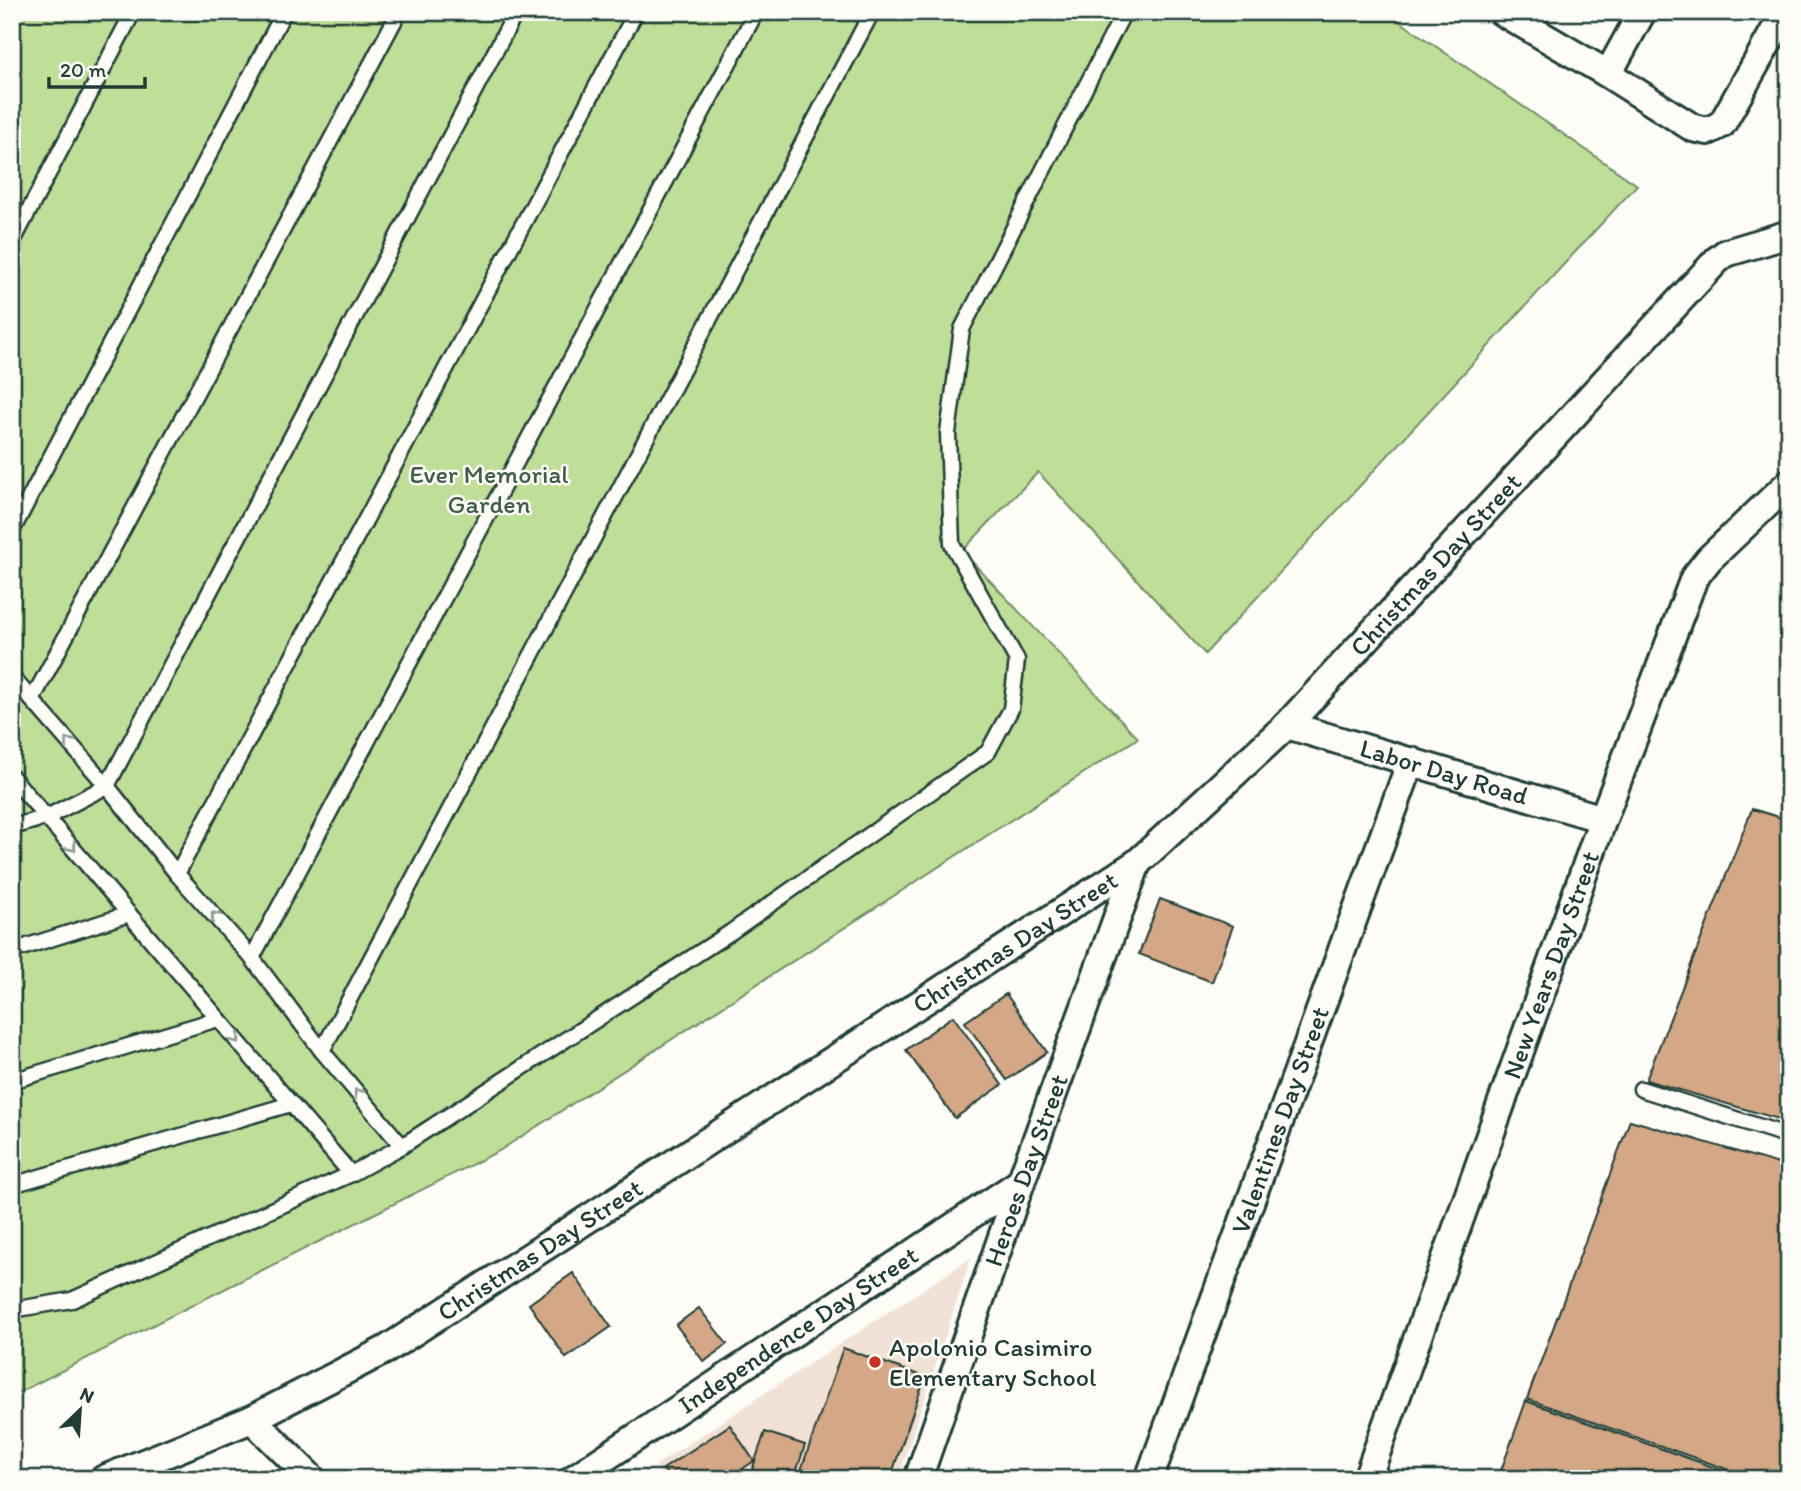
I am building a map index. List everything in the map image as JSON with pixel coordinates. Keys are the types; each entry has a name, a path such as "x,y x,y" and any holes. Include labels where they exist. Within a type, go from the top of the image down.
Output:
{"street":[{"path":"1502,12 1693,128 1708,131 1722,124 1785,12"},
{"path":"1608,74 1642,12"},
{"name":"Christmas Day Street","path":"104,1479 252,1419 387,1349 1138,863 1287,724 1717,260 1726,253 1789,234"},
{"name":"New Years Day Street","path":"1367,1479 1603,819 1694,578 1709,559 1789,483"},
{"name":"Labor Day Road","path":"1287,724 1603,819"},
{"name":"Valentines Day Street","path":"1149,1479 1410,761"},
{"name":"Heroes Day Street","path":"918,1479 1021,1182 1138,863"},
{"name":"Independence Day Street","path":"573,1479 1021,1182"},
{"path":"252,1419 312,1479"}],"lane":[{"path":"12,243 133,12"},
{"path":"12,531 284,12"},
{"path":"32,700 399,12"},
{"path":"12,827 47,817 107,786 516,12"},
{"path":"177,874 636,12"},
{"path":"252,958 757,12"},
{"path":"323,1051 872,12"},
{"path":"12,1310 72,1300 351,1174 402,1146 731,932 988,752 1011,709 1017,660 952,544 948,433 962,329 1124,12"},
{"path":"12,677 107,786 177,874 252,958 323,1051 402,1146"},
{"path":"12,777 351,1174"},
{"path":"12,951 129,914"},
{"path":"12,1081 218,1019"},
{"path":"1641,1089 1789,1136"},
{"path":"12,1185 290,1104"}],"shaded area":[{"name":"Apolonio Casimiro Elementary School","path":"971,1258 898,1479 664,1479 656,1465"}],"green space":[{"name":"Ever Memorial Garden","path":"12,12 1386,12 1637,185 1205,654 1038,472 962,551 1138,738 499,1151 12,1396"}],"building":[{"path":"1752,809 1789,820 1789,1122 1646,1080"},
{"path":"1160,899 1233,926 1212,982 1139,954"},
{"path":"1006,994 1047,1052 1007,1080 965,1022"},
{"path":"953,1016 1002,1085 955,1118 906,1050"},
{"path":"1630,1120 1789,1167 1789,1479 1755,1479 1527,1399"},
{"path":"573,1273 611,1327 566,1358 529,1304"},
{"path":"699,1308 727,1344 704,1362 676,1325"},
{"path":"843,1348 925,1377 890,1479 798,1479"},
{"path":"1526,1401 1747,1479 1498,1479"},
{"path":"730,1425 754,1461 738,1472 743,1479 670,1479 663,1469"},
{"path":"765,1432 805,1445 794,1479 780,1479 752,1470"}],"place":[{"name":"Apolonio Casimiro Elementary School","path":"875,1362"}]}
